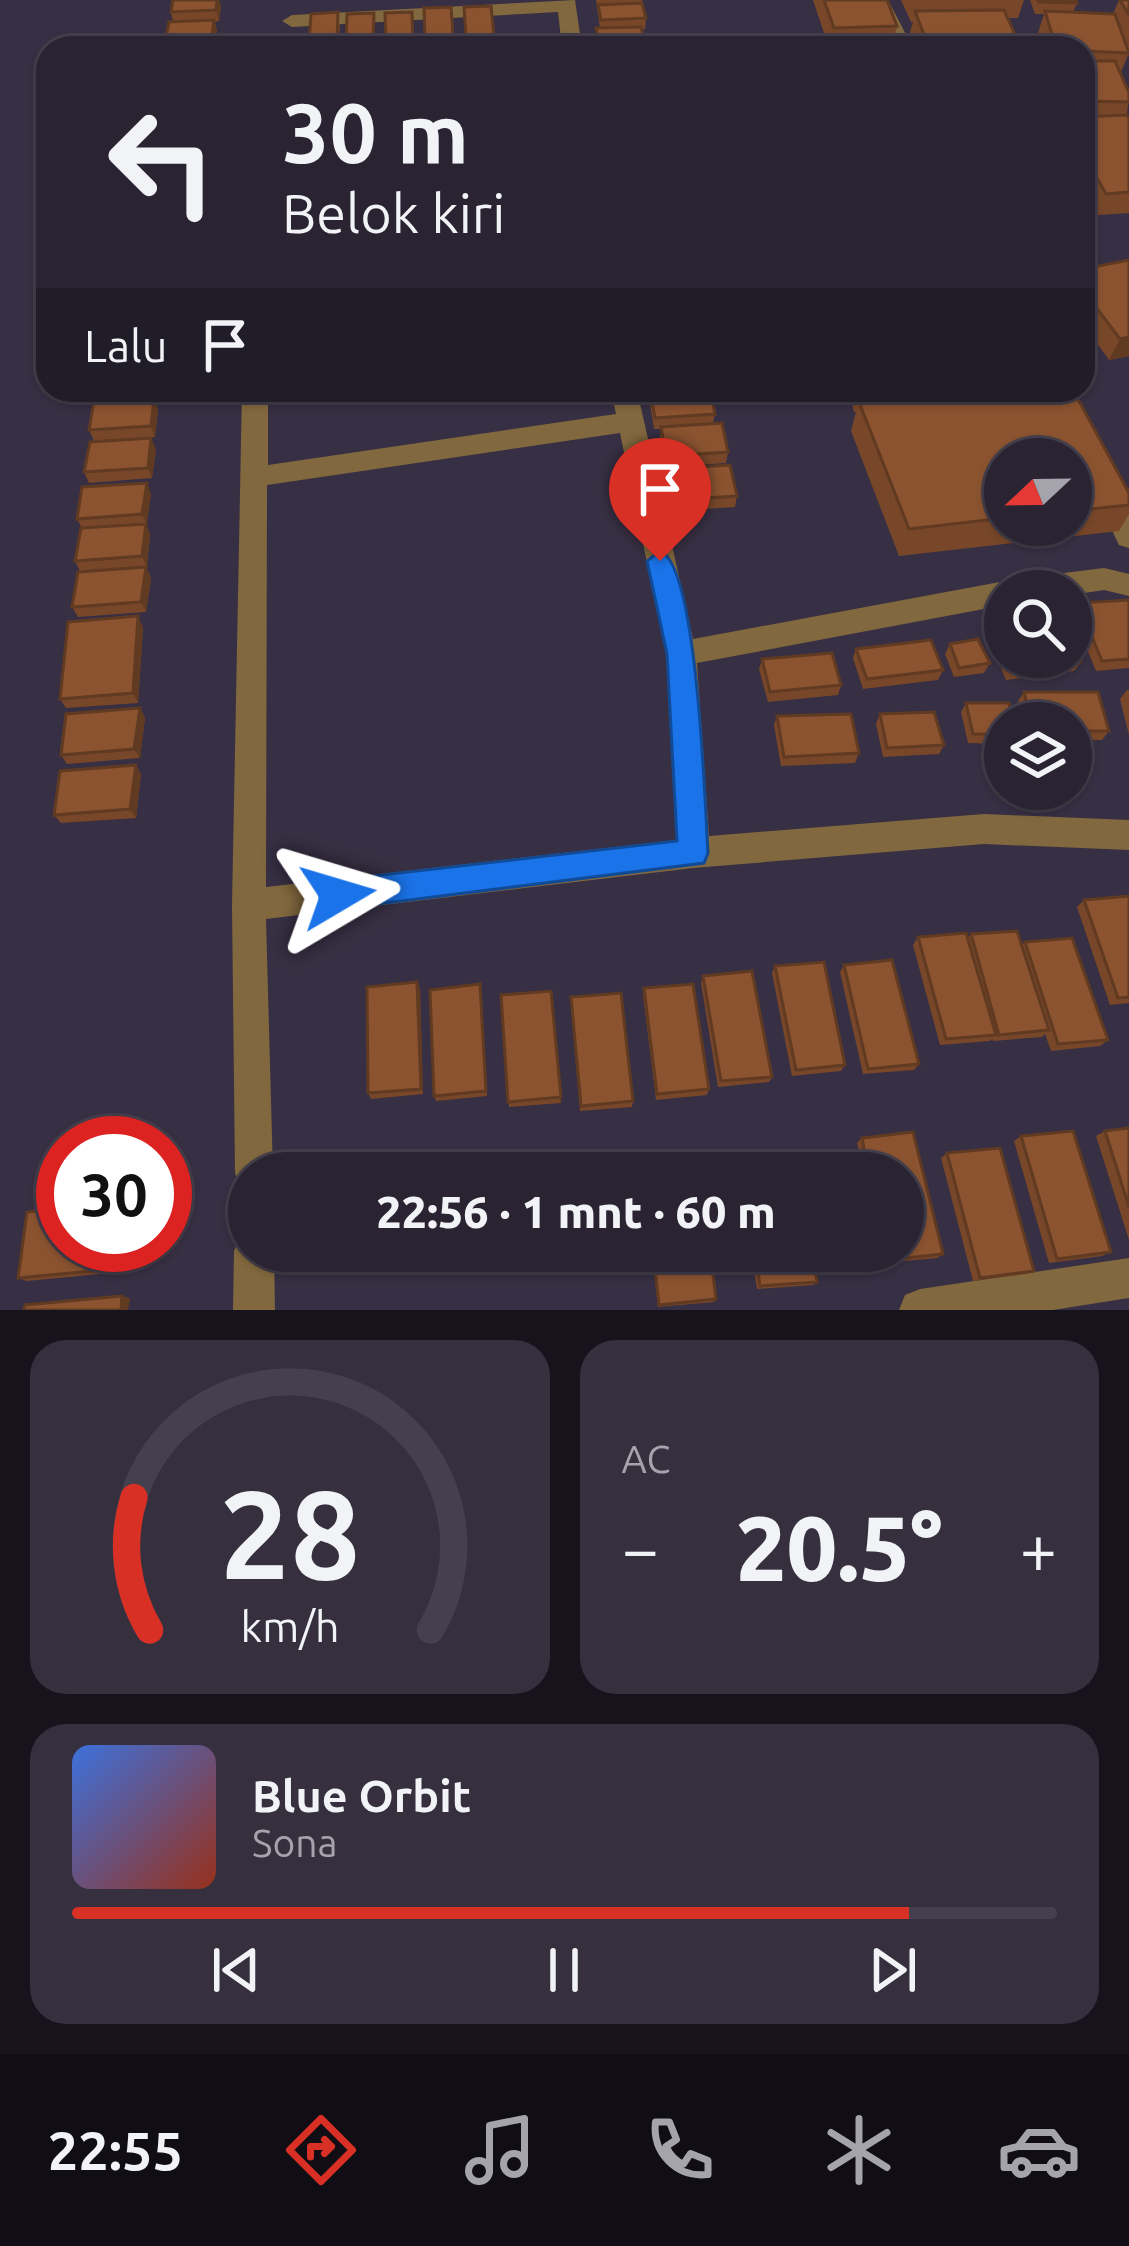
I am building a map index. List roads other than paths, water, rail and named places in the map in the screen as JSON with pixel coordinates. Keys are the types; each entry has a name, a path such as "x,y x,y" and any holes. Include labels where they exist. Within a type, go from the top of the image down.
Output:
{"street":[{"path":"879,0 896,36"},
{"path":"293,11 566,3 570,36"},
{"path":"254,1152 249,905 255,402"},
{"path":"255,477 627,406 681,654 693,853"},
{"path":"1092,457 1129,537"},
{"path":"1092,582 1129,585"},
{"path":"681,654 984,597"},
{"path":"249,905 693,853 984,829 1129,835"},
{"path":"254,1272 254,1310"},
{"path":"920,1310 1129,1278"}]}
